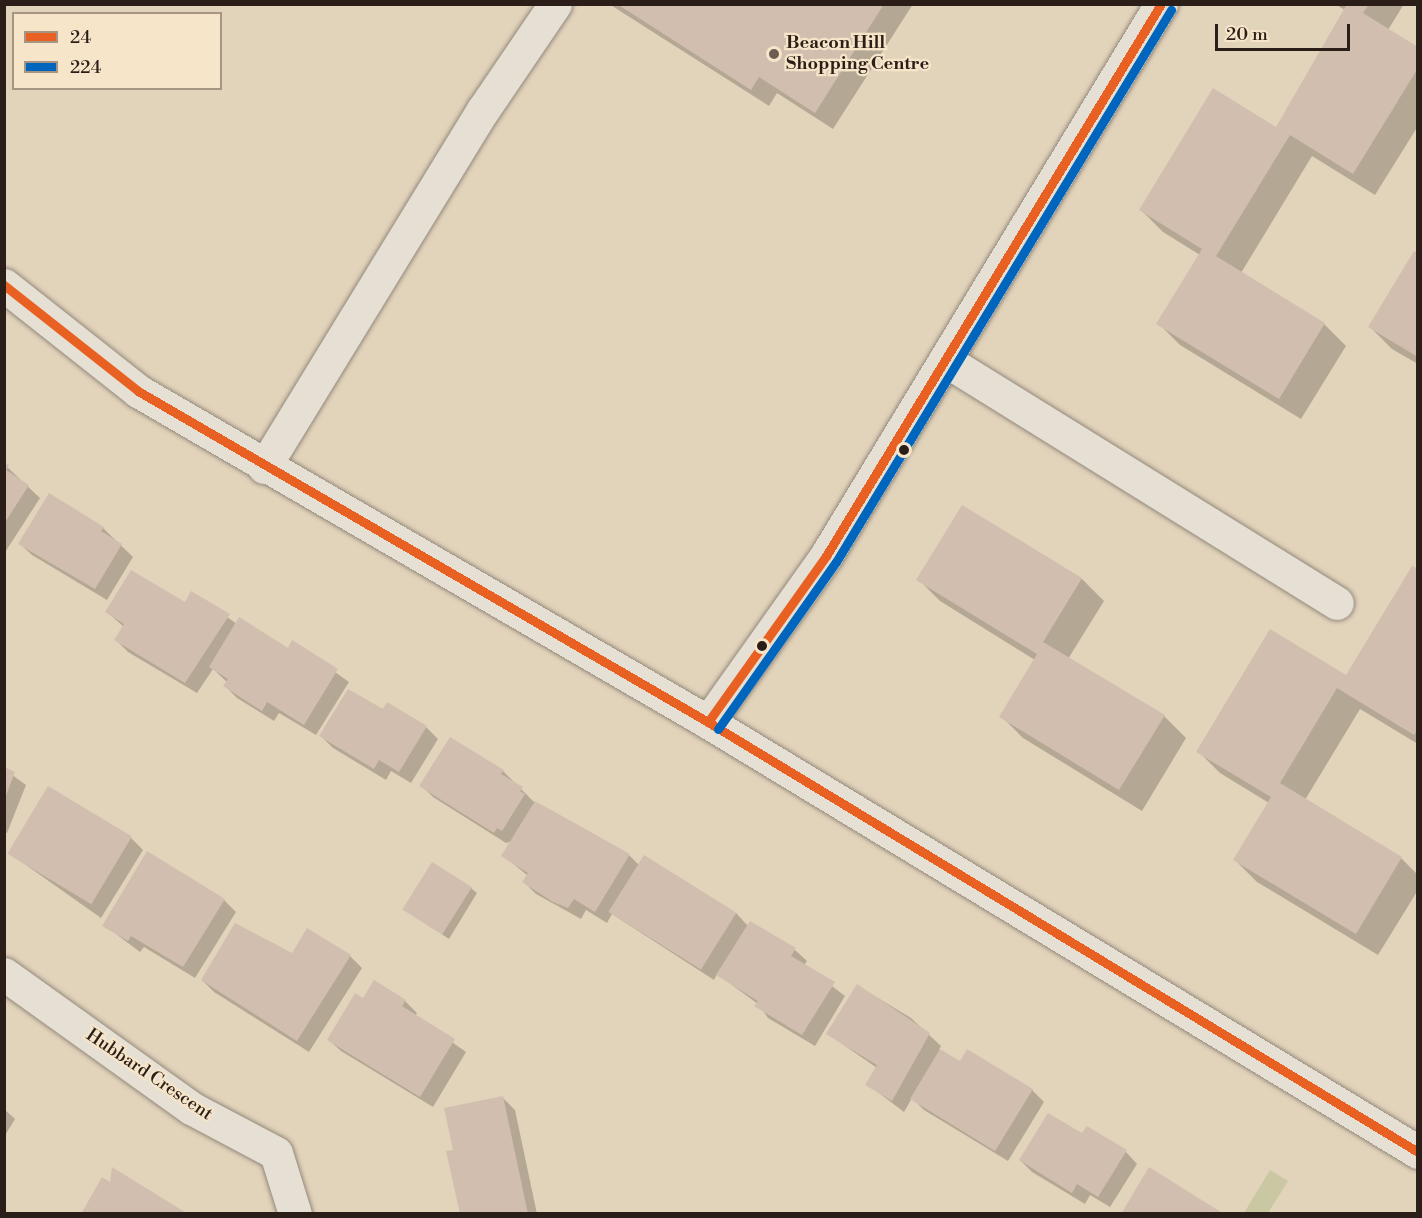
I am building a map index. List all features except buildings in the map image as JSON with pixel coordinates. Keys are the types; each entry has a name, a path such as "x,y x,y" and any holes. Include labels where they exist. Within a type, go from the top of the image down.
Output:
{"street":[{"path":"264,467 483,110 555,4"},
{"path":"708,722 826,556 1161,4"},
{"path":"4,285 138,391 264,467 708,722 1418,1152"},
{"path":"945,360 1337,603"},
{"name":"Hubbard Crescent","path":"4,974 191,1108 276,1153 296,1214"}],"shaded area":[{"path":"1270,1170 1288,1181 1268,1213 1244,1213"}],"transit line":[{"name":"24","path":"708,722 826,556 1161,4"},
{"name":"224","path":"718,729 836,562 1171,10"},
{"name":"24","path":"4,285 138,391 708,722 1418,1152"}],"place":[{"name":"Beacon Hill Shopping Centre","path":"774,54"}]}
